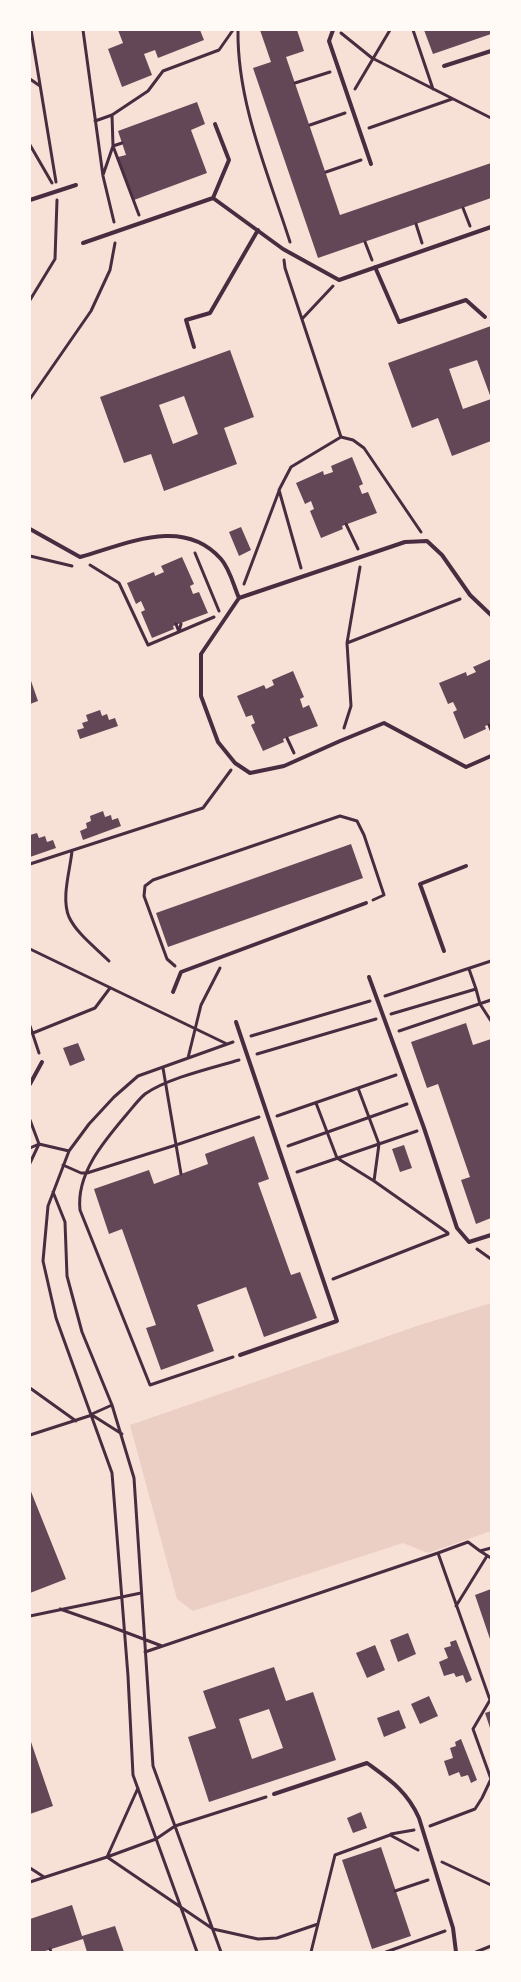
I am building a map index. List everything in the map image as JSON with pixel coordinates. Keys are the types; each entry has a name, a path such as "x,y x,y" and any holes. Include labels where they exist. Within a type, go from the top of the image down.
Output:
{"lane":[{"path":"333,30 329,41 371,164"},
{"path":"444,66 491,51"},
{"path":"83,243 213,198 229,160 214,124"},
{"path":"30,200 76,185"},
{"path":"213,198 283,249 339,280 491,227"},
{"path":"194,347 186,320 210,312 258,230"},
{"path":"375,268 399,322 466,300 485,317"},
{"path":"30,529 80,557 159,535 183,536 205,545 223,560 238,598"},
{"path":"491,615 470,595 442,555 427,540 405,542 238,598 201,654 201,696 218,742 235,763 250,773 284,766 340,740 384,723 466,767 491,756"},
{"path":"444,951 420,884 466,866"},
{"path":"173,992 181,972 366,903"},
{"path":"368,976 424,1128 456,1228 469,1242 491,1235"},
{"path":"236,1022 337,1321 240,1355"},
{"path":"30,1084 42,1062"},
{"path":"274,1794 367,1763 394,1783 412,1802 422,1829 453,1928 456,1952"}],"path":[{"path":"30,300 56,260 57,191 31,30"},
{"path":"30,398 92,311 110,270 117,232 103,176 83,30"},
{"path":"95,121 112,115 148,92 163,70 219,50 232,30"},
{"path":"238,30 239,72 246,104 291,245 283,249 285,268 341,437"},
{"path":"337,30 372,58 491,118"},
{"path":"348,100 390,30"},
{"path":"413,30 433,89"},
{"path":"295,83 338,69"},
{"path":"30,79 40,86"},
{"path":"359,132 453,99"},
{"path":"310,125 352,111"},
{"path":"112,115 113,146 141,223"},
{"path":"113,146 122,143"},
{"path":"30,144 57,191"},
{"path":"103,176 113,146"},
{"path":"326,172 368,157"},
{"path":"463,208 472,234"},
{"path":"416,224 424,250"},
{"path":"366,242 375,268"},
{"path":"302,319 339,280"},
{"path":"238,598 279,490 291,467 341,437 353,440 364,448 427,540"},
{"path":"279,490 304,576"},
{"path":"340,740 351,706 347,643 362,557 346,524"},
{"path":"99,562 90,565 119,583 148,645 221,614 194,551"},
{"path":"30,556 80,567"},
{"path":"347,643 470,595"},
{"path":"179,624 179,632"},
{"path":"489,725 491,730"},
{"path":"287,738 297,760"},
{"path":"30,864 203,808 225,777"},
{"path":"181,972 167,959 144,896 145,886 153,880 340,816 357,821 384,895 366,903"},
{"path":"72,851 66,896 66,908 69,918 77,930 109,961"},
{"path":"30,948 227,1044 138,1076 89,1124 69,1151 48,1206 43,1261 56,1318 112,1473 133,1775 197,1952"},
{"path":"188,1058 201,1005 228,954"},
{"path":"469,969 480,1004 491,1021"},
{"path":"33,1033 95,1008 110,988"},
{"path":"240,1355 150,1385 80,1210 78,1198 87,1173 101,1144 145,1094 166,1084 248,1057 476,989"},
{"path":"390,1035 491,1000"},
{"path":"30,1026 42,1062"},
{"path":"163,1068 181,1174"},
{"path":"269,1119 404,1072"},
{"path":"358,1088 379,1144 374,1181"},
{"path":"279,1149 414,1101"},
{"path":"316,1103 338,1158 449,1234 469,1242"},
{"path":"63,1165 81,1173 87,1173 267,1114"},
{"path":"30,1120 40,1144"},
{"path":"288,1175 424,1128"},
{"path":"30,1148 40,1144 69,1151"},
{"path":"30,1163 40,1144"},
{"path":"54,1192 65,1222 67,1276 82,1332 112,1405 134,1478 153,1766 221,1952"},
{"path":"324,1282 449,1234"},
{"path":"30,1388 76,1421"},
{"path":"30,1435 76,1421 112,1405"},
{"path":"92,1414 122,1434"},
{"path":"145,1652 438,1554 468,1542 491,1558"},
{"path":"480,1551 491,1548"},
{"path":"311,1952 335,1855 390,1835 422,1829 475,1809 491,1779 473,1728 490,1699 438,1554"},
{"path":"456,1606 487,1556"},
{"path":"30,1616 141,1593"},
{"path":"59,1609 162,1646"},
{"path":"107,1857 138,1788"},
{"path":"30,1882 156,1839 175,1826 274,1794"},
{"path":"390,1835 491,1885"},
{"path":"107,1857 213,1929 258,1939 277,1938 318,1924"},
{"path":"30,1868 45,1877"},
{"path":"395,1890 437,1877"},
{"path":"386,1952 453,1928"},
{"path":"476,1952 491,1946"}],"shaded area":[{"path":"491,1303 491,1531 428,1553 403,1543 193,1611 177,1599 130,1425 420,1325"}],"building":[{"path":"118,30 200,30 204,40 158,58 155,50 144,54 152,75 122,87 108,49 123,43"},
{"path":"260,30 297,30 304,51 286,57 340,215 491,163 491,198 318,258 253,68 271,62"},
{"path":"424,30 491,30 491,34 433,54"},
{"path":"197,102 205,124 191,130 207,173 134,200 118,157 126,155 118,131"},
{"path":"491,326 491,398 477,360 449,369 463,409 491,399 491,441 452,456 438,418 412,428 388,363"},
{"path":"230,350 254,417 224,428 237,464 164,491 151,454 124,463 100,397","holes":["184,396 198,434 173,444 159,405"]},
{"path":"352,457 363,484 359,486 362,494 368,492 377,513 342,526 343,529 321,538 310,511 314,509 311,501 305,504 296,483 323,471 324,475 333,472 331,466"},
{"path":"241,527 251,550 239,556 229,532"},
{"path":"182,557 194,584 190,586 193,594 199,592 208,613 173,626 174,629 152,638 141,612 145,610 141,601 136,604 127,583 154,572 155,576 164,572 161,566"},
{"path":"491,659 491,724 485,726 486,729 464,739 453,712 457,710 453,702 448,704 439,683 466,672 467,676 476,672 473,667"},
{"path":"293,671 304,697 300,699 303,708 309,705 318,726 283,739 284,742 263,751 251,725 255,723 252,715 246,717 237,696 264,685 266,689 274,685 272,680"},
{"path":"30,678 38,701 30,704"},
{"path":"100,710 102,716 107,714 109,720 115,718 118,726 80,739 77,730 84,728 82,723 88,721 86,715"},
{"path":"103,811 105,817 111,815 112,820 118,818 121,826 83,840 80,831 87,828 86,823 91,821 90,816"},
{"path":"37,833 39,838 45,836 47,842 53,840 56,848 30,857 30,835"},
{"path":"351,844 363,878 168,947 156,913"},
{"path":"466,1023 473,1045 491,1039 491,1218 476,1224 461,1180 470,1177 438,1084 427,1088 411,1042"},
{"path":"78,1043 85,1060 70,1066 63,1048"},
{"path":"254,1136 269,1179 258,1183 291,1275 300,1272 317,1318 264,1337 246,1287 197,1305 214,1351 161,1370 146,1328 156,1325 122,1229 109,1234 94,1189 149,1170 154,1184 208,1164 205,1154"},
{"path":"404,1145 412,1168 400,1172 392,1149"},
{"path":"30,1489 66,1579 30,1593"},
{"path":"491,1589 491,1642 475,1595"},
{"path":"408,1633 416,1654 398,1662 390,1640"},
{"path":"456,1640 472,1680 466,1683 463,1675 456,1677 454,1673 444,1676 439,1662 448,1658 444,1648 451,1646 450,1642"},
{"path":"375,1645 385,1670 367,1678 356,1653"},
{"path":"274,1667 286,1701 313,1692 336,1760 209,1802 188,1737 216,1728 203,1691","holes":["269,1709 283,1748 252,1759 239,1719"]},
{"path":"429,1696 438,1716 420,1724 411,1704"},
{"path":"399,1710 406,1728 384,1737 377,1718"},
{"path":"491,1711 491,1731 485,1713"},
{"path":"30,1739 53,1806 30,1814"},
{"path":"461,1739 477,1780 471,1783 468,1775 461,1777 459,1772 449,1776 444,1761 453,1758 450,1748 456,1746 455,1742"},
{"path":"361,1812 367,1828 353,1833 347,1818"},
{"path":"381,1847 411,1936 372,1949 342,1860"},
{"path":"72,1905 82,1936 115,1926 124,1952 87,1952 83,1939 42,1952 30,1952 30,1919"}]}
